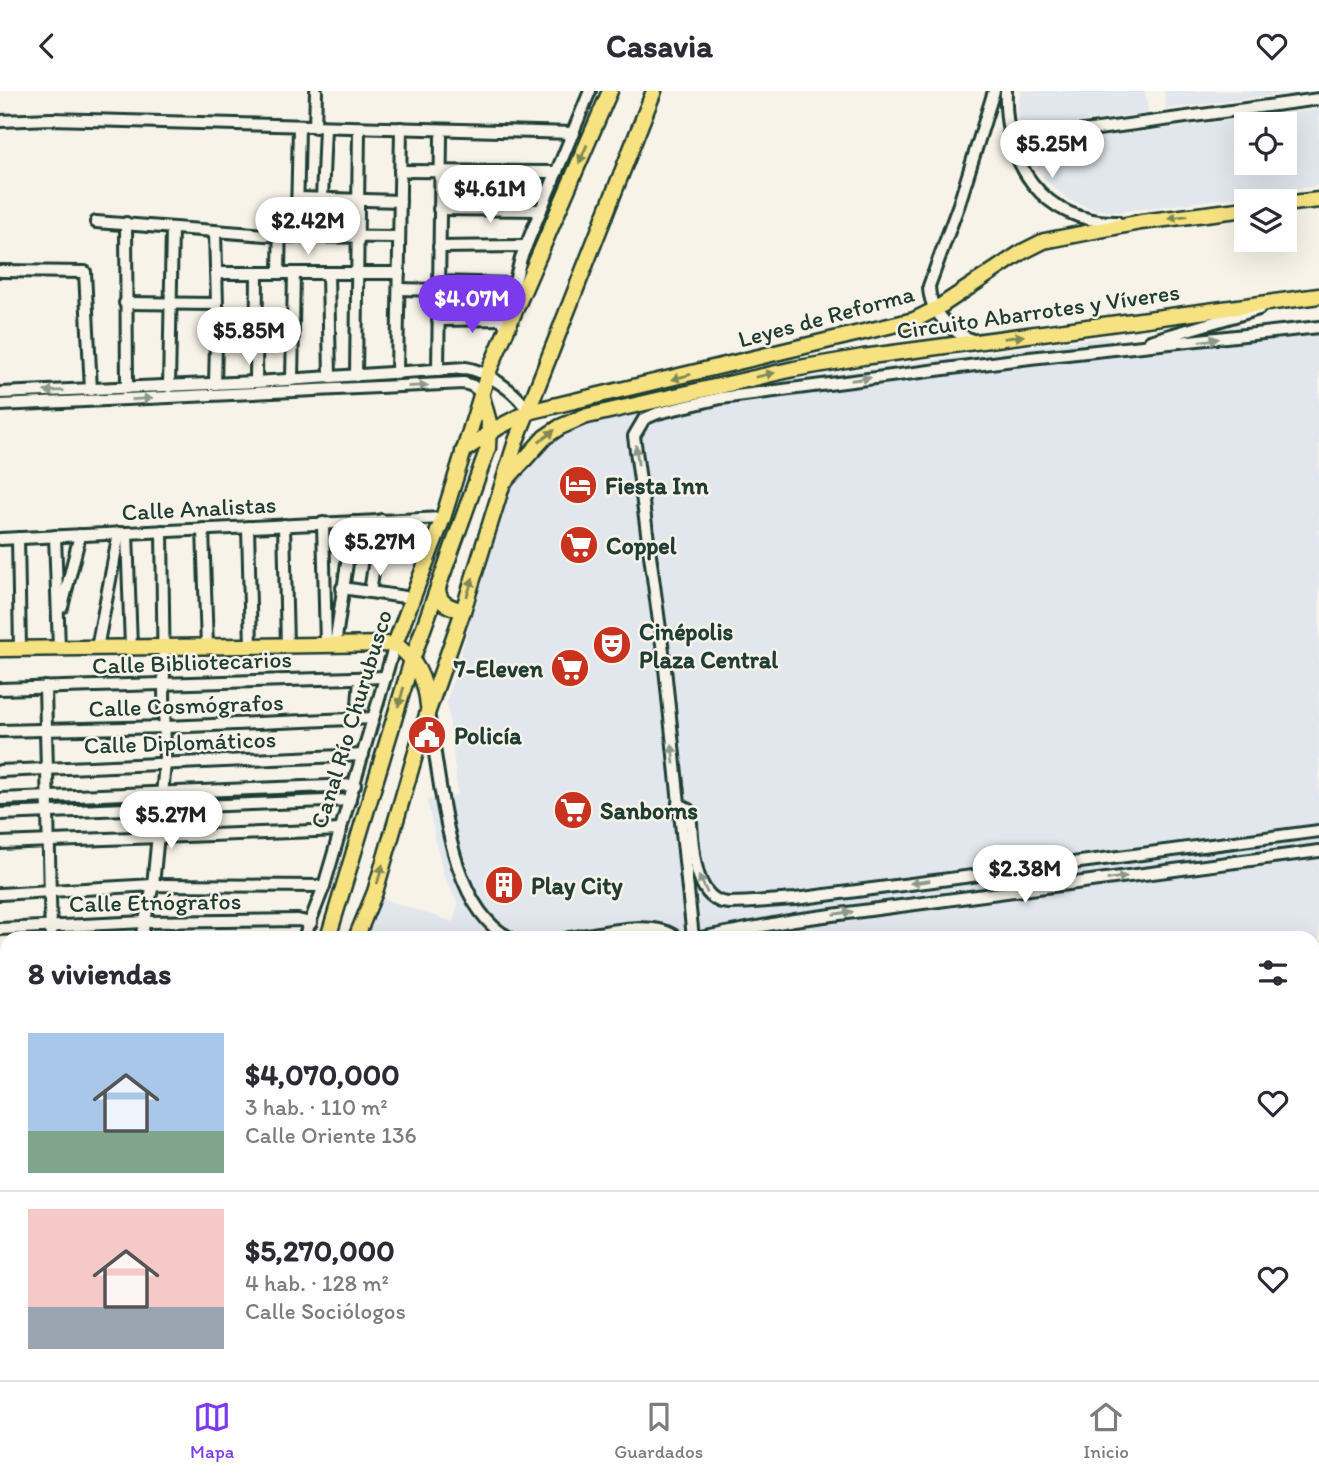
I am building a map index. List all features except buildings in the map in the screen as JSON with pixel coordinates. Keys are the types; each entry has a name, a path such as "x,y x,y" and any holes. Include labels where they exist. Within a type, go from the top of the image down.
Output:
{"main road":[{"name":"Canal Río Churubusco","path":"395,644 443,518 487,376 610,91"},
{"path":"359,931 375,892 428,711 463,611 501,486 654,91"},
{"path":"1297,203 1319,200"},
{"name":"Leyes de Reforma","path":"463,451 490,432 528,412 914,320 1044,241 1141,222 1234,210"},
{"name":"Circuito Abarrotes y Víveres","path":"501,486 545,437 583,417 794,369 1319,296"},
{"name":"Canal Río Churubusco","path":"330,931 412,660 485,454 490,432 481,393"},
{"path":"438,585 438,596 442,603 463,611"},
{"path":"0,649 395,644 412,660 424,683 428,711"}],"street":[{"path":"316,91 322,199"},
{"name":"Canal Río Churubusco","path":"498,350 526,246 590,91"},
{"path":"977,343 954,331 931,300 929,286 959,204 994,91"},
{"path":"1006,91 1005,109 1010,141 1016,160 1030,181 1057,205 1080,218 1104,222 1141,222"},
{"path":"1010,141 1319,99"},
{"path":"0,121 51,119 574,133"},
{"path":"279,273 280,215 297,215 299,127"},
{"path":"356,376 359,128"},
{"path":"397,374 401,128"},
{"path":"438,370 441,137"},
{"path":"400,171 557,172"},
{"path":"298,198 400,201"},
{"path":"439,209 541,210"},
{"path":"96,222 279,236 399,237"},
{"path":"125,223 127,388"},
{"path":"169,387 172,228"},
{"path":"215,232 215,384"},
{"path":"439,247 526,246"},
{"path":"0,271 85,272 91,390"},
{"path":"216,273 399,273"},
{"path":"256,382 257,273"},
{"path":"292,380 294,273"},
{"path":"328,273 330,378"},
{"path":"399,289 514,284"},
{"path":"1130,347 1292,300"},
{"path":"125,303 217,304"},
{"path":"438,320 505,319"},
{"path":"692,931 664,659 634,436 644,419 658,413 721,398 1130,347 1319,327"},
{"path":"0,393 169,387 471,369 487,376 521,400 528,412"},
{"path":"376,388 377,375"},
{"path":"0,405 464,383 481,393"},
{"name":"Calle Analistas","path":"0,539 443,518"},
{"path":"370,592 381,520"},
{"path":"330,645 353,522"},
{"path":"323,523 330,645"},
{"path":"285,525 287,645"},
{"path":"248,527 251,646"},
{"path":"203,529 207,646"},
{"path":"143,931 153,885 165,764 162,531"},
{"path":"123,533 131,647"},
{"path":"97,648 123,533"},
{"path":"59,620 80,535"},
{"path":"55,536 59,648"},
{"path":"18,538 20,649"},
{"path":"342,588 412,599"},
{"name":"Canal Río Churubusco","path":"307,931 355,785 395,644"},
{"name":"Calle Bibliotecarios","path":"0,689 386,677"},
{"path":"357,719 360,678"},
{"path":"45,687 46,769 51,841 51,931"},
{"path":"428,711 447,825 457,864 479,909 500,931"},
{"name":"Calle Cosmógrafos","path":"0,731 373,718"},
{"name":"Calle Diplomáticos","path":"0,771 363,755"},
{"path":"0,799 355,785"},
{"path":"0,814 350,800"},
{"path":"678,803 690,811 699,879 703,890 712,898 728,903 796,899 1100,857 1319,831"},
{"path":"0,843 341,830"},
{"path":"747,931 794,920 1319,851"},
{"path":"0,894 153,885 324,886"},
{"name":"Calle Etnógrafos","path":"0,929 145,922 311,923"},
{"path":"622,931 652,927 667,931"}],"shaded area":[{"path":"1021,91 1145,91 1148,113 1020,130 1018,108"},
{"path":"1164,91 1289,91 1289,93 1166,109"},
{"path":"1319,109 1319,186 1296,189 1234,189 1234,197 1119,212 1093,209 1068,199 1045,180 1030,159 1033,150 1040,145 1234,120 1234,175 1297,175 1296,112"},
{"path":"1223,318 1227,328 1239,325 1247,331 1319,321 1319,931 369,931 381,898 453,922 458,904 443,873 427,800 458,795 447,700 511,486 539,451 557,437 576,427 775,382 1103,337 1130,345"}],"place":[{"name":"Fiesta Inn","path":"578,485"},
{"name":"Coppel","path":"579,545"},
{"name":"Cinépolis Plaza Central","path":"612,645"},
{"name":"7-Eleven","path":"570,668"},
{"name":"Policía","path":"427,735"},
{"name":"Sanborns","path":"573,810"},
{"name":"Play City","path":"504,885"}]}
